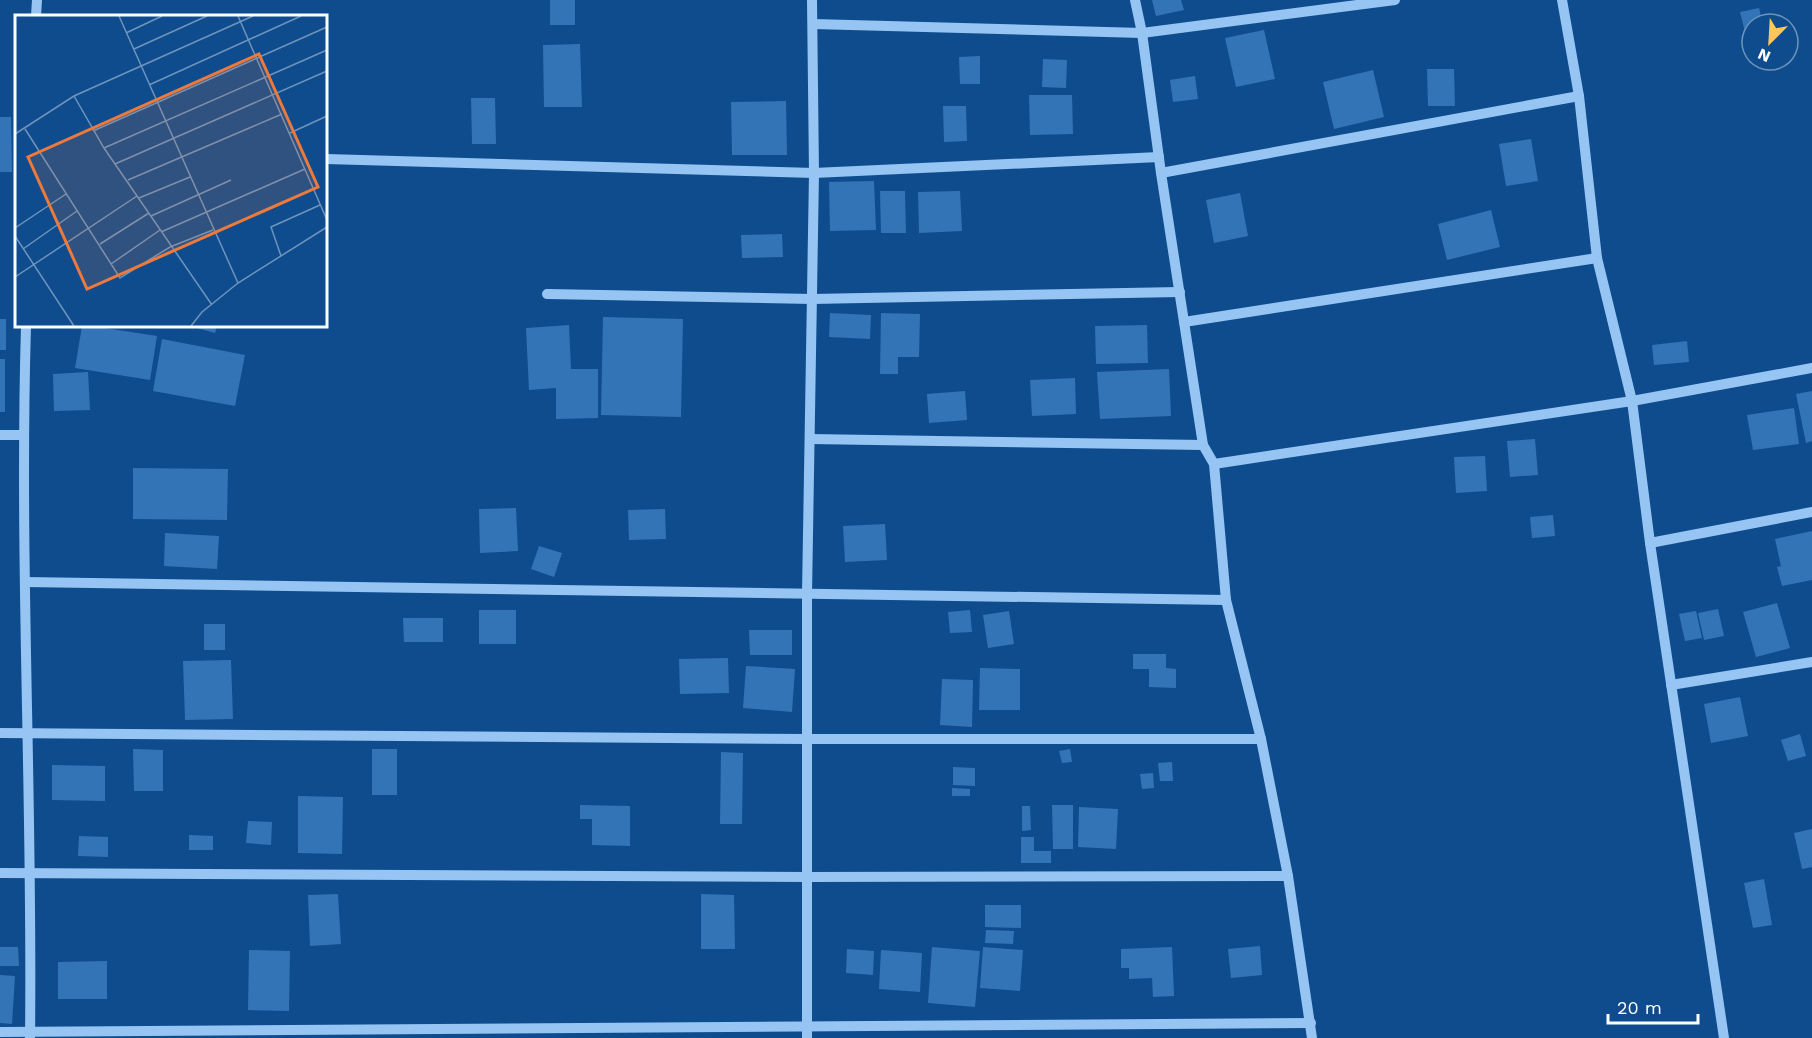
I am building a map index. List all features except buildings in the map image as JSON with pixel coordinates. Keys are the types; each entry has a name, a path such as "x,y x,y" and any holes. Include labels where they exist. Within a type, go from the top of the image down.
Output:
{"street":[{"path":"36,15 37,0"},
{"path":"807,1038 807,594 814,173 812,0"},
{"path":"1135,0 1142,33 1158,157 1203,445 1214,464 1226,600 1262,740 1288,876 1312,1038"},
{"path":"813,24 1142,33 1395,0"},
{"path":"1562,0 1579,96 1597,258 1632,401 1650,543 1724,1038"},
{"path":"1161,173 1579,96"},
{"path":"327,159 814,173 1158,157"},
{"path":"1184,322 1597,258"},
{"path":"547,294 812,299 1180,292"},
{"path":"26,327 23,435 30,873 30,1035"},
{"path":"1214,464 1632,401 1812,368"},
{"path":"0,435 23,435"},
{"path":"810,439 1203,445"},
{"path":"1650,543 1812,512"},
{"path":"25,582 1226,600"},
{"path":"1671,685 1812,662"},
{"path":"0,733 1262,740"},
{"path":"0,873 807,877 1288,876"},
{"path":"0,1032 30,1035 1311,1023"}]}
